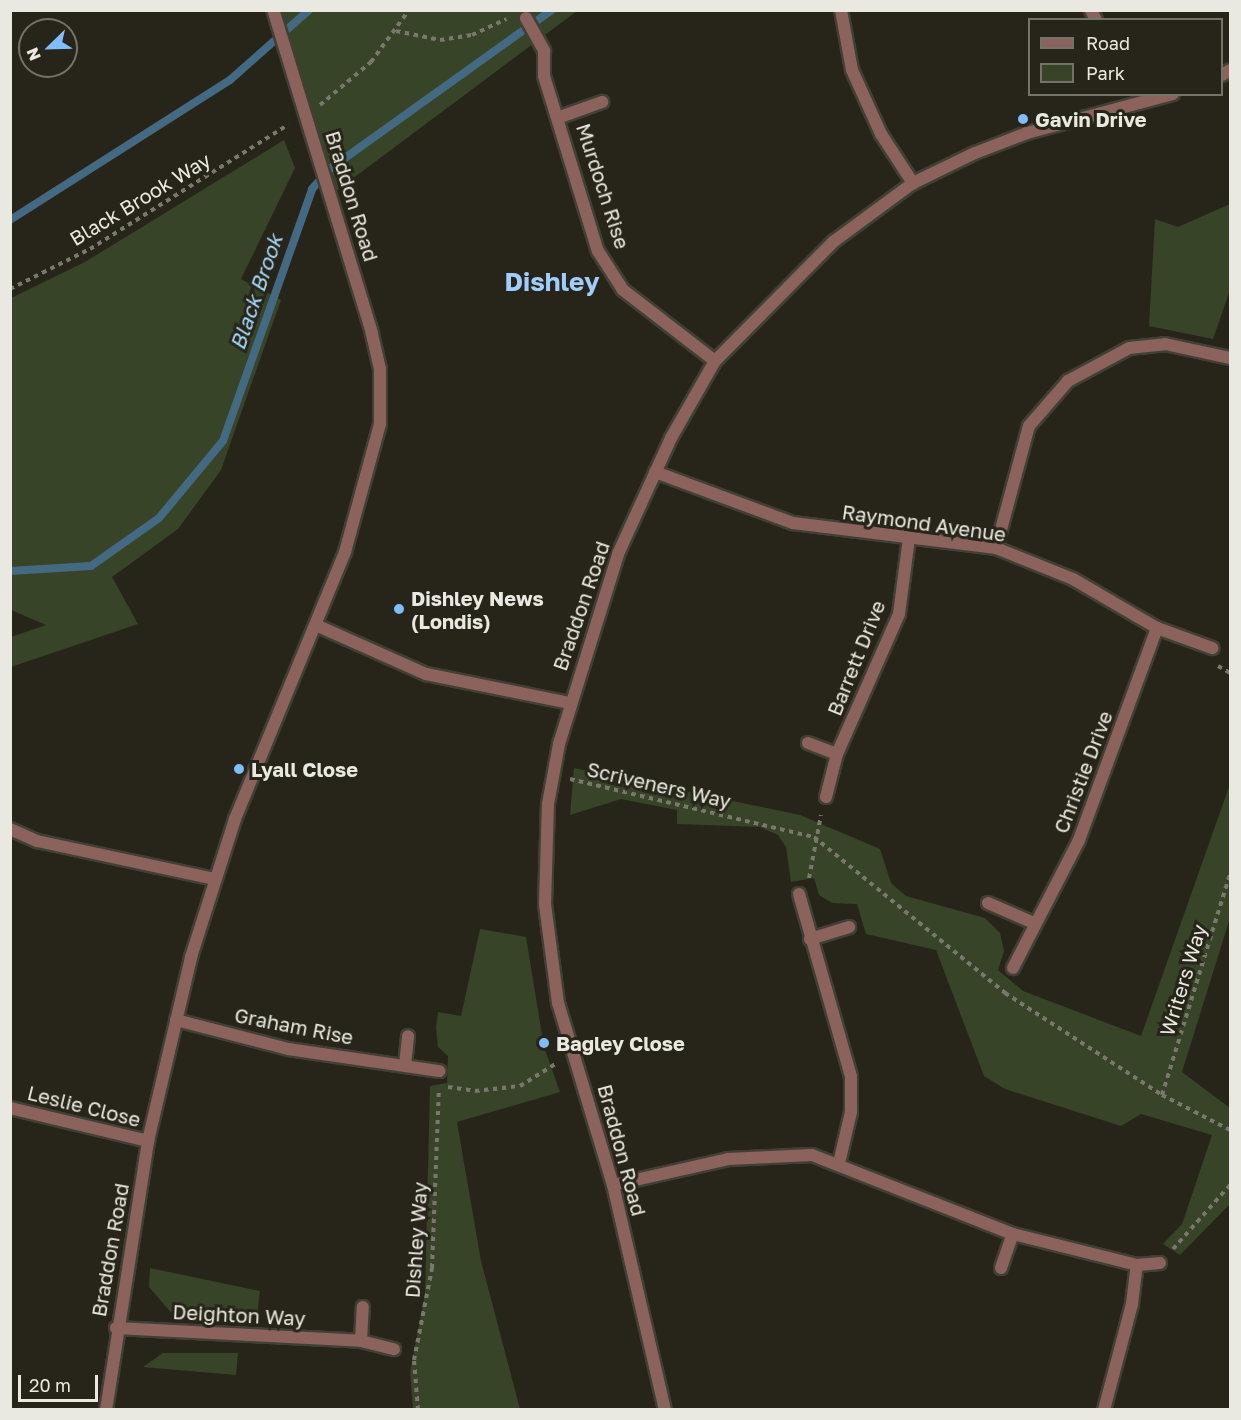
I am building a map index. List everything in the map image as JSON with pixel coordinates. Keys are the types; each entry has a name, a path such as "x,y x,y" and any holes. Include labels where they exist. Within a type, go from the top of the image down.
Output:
{"street":[{"name":"Braddon Road","path":"105,1410 116,1329 148,1142 176,1020 214,879 318,626 374,458 382,399 372,333 332,194 273,10"},
{"path":"841,10 852,70 881,134 913,183"},
{"name":"Murdoch Rise","path":"526,18 539,36 544,76 560,117 604,261 623,290 716,361"},
{"name":"Braddon Road","path":"665,1410 613,1185 552,974 544,904 553,775 570,703 618,554 655,472 716,361 833,242 913,183 1027,133 1137,100 1161,96"},
{"name":"Murdoch Rise","path":"560,117 602,102"},
{"path":"996,548 1029,426 1068,381 1129,348 1165,344 1230,358"},
{"name":"Raymond Avenue","path":"655,472 793,523 996,548 1073,579 1157,628 1212,648"},
{"name":"Barrett Drive","path":"826,797 837,754 899,615 909,538"},
{"path":"318,626 426,674 570,703"},
{"name":"Christie Drive","path":"1013,968 1079,840 1157,628"},
{"path":"808,744 837,754"},
{"path":"10,829 37,842 214,879"},
{"path":"799,894 810,939 845,1043 851,1077 851,1112 839,1163"},
{"path":"988,903 1034,924"},
{"path":"810,939 849,927"},
{"name":"Graham Rise","path":"176,1020 288,1049 439,1071"},
{"path":"405,1065 408,1036"},
{"name":"Leslie Close","path":"10,1108 148,1142"},
{"path":"613,1185 766,1153 812,1155 839,1163 1013,1234 1137,1265 1160,1263"},
{"path":"1001,1268 1013,1234"},
{"path":"1104,1410 1132,1304 1137,1265"},
{"path":"361,1341 363,1307"},
{"name":"Deighton Way","path":"116,1329 361,1341 394,1349"}],"path":[{"path":"324,102 342,91 396,32 409,10"},
{"path":"396,32 440,40 472,35 516,15 526,18"},
{"name":"Black Brook Way","path":"10,289 90,249 282,129"},
{"name":"Scriveners Way","path":"553,775 759,824"},
{"path":"799,894 808,881 826,797"},
{"name":"Writers Way","path":"1162,1095 1230,874"},
{"path":"439,1085 475,1091 520,1086 574,1053"},
{"name":"Dishley Way","path":"418,1410 414,1360 432,1269 439,1071"},
{"path":"1160,1263 1230,1185"}],"green space":[{"path":"273,11 577,11 332,194"},
{"path":"284,140 295,168 241,279 281,300 221,470 178,529 112,577 138,624 11,667 11,637 46,625 11,610 11,298 85,262"},
{"path":"1230,204 1230,290 1213,339 1149,326 1155,219 1178,227"},
{"path":"574,768 800,815 880,849 891,883 906,896 985,918 1000,933 1004,951 998,970 1023,991 1141,1036 1230,784 1230,918 1182,1072 1230,1108 1230,1204 1180,1255 1163,1244 1182,1224 1212,1135 1141,1114 1121,1126 1005,1089 984,1076 936,950 866,934 857,904 832,903 819,895 814,878 791,882 786,847 778,835 760,827 677,824 677,810 621,799 570,815"},
{"path":"480,929 526,937 544,1047 560,1092 457,1122 481,1261 520,1409 413,1409 410,1372 425,1294 430,1086 447,1083 448,1056 438,1047 436,1027 438,1012 461,1016"},
{"path":"150,1268 260,1291 257,1317 174,1316 149,1287"},
{"path":"163,1353 238,1353 236,1375 143,1367"}],"waterway":[{"name":"Black Brook","path":"10,220 230,80 309,10"},
{"name":"Black Brook","path":"10,571 91,566 159,518 223,441 312,189 331,168 552,10"}],"place":[{"name":"Gavin Drive","path":"1023,119"},
{"name":"Dishley News (Londis)","path":"399,609"},
{"name":"Lyall Close","path":"239,769"},
{"name":"Bagley Close","path":"544,1043"}],"district":[{"name":"Dishley","path":"552,282"}]}
